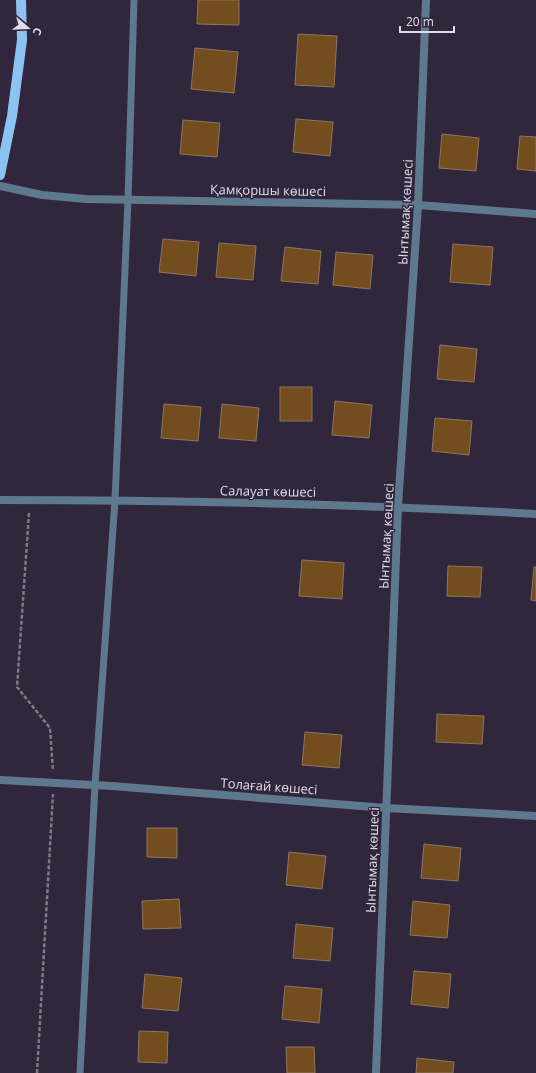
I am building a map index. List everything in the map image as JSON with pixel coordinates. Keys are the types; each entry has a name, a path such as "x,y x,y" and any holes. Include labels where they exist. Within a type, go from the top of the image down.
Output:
{"main road":[{"path":"0,175 12,116 22,40 21,0"}],"street":[{"name":"Ынтымақ көшесі","path":"376,1073 398,506 418,205 426,0"},
{"name":"Қамқоршы көшесі","path":"0,186 42,195 86,199 418,205 536,214"},
{"name":"Салауат көшесі","path":"0,500 115,500 398,506 536,514"},
{"name":"Толағай көшесі","path":"0,780 95,785 386,808 536,816"}],"lane":[{"path":"80,1073 95,785 115,500 128,200 134,0"}],"building":[{"path":"198,0 239,0 239,25 197,24"},
{"path":"298,34 337,36 334,87 295,85"},
{"path":"195,48 238,52 234,93 191,89"},
{"path":"296,119 333,122 330,156 293,152"},
{"path":"183,120 220,123 217,157 180,154"},
{"path":"442,134 479,138 476,171 439,168"},
{"path":"520,136 536,137 536,171 517,169"},
{"path":"163,239 199,242 196,276 159,272"},
{"path":"219,243 256,246 253,280 216,277"},
{"path":"453,244 493,247 490,285 450,282"},
{"path":"285,247 321,251 318,284 281,281"},
{"path":"336,252 373,255 370,289 333,285"},
{"path":"440,345 477,349 474,382 437,379"},
{"path":"280,387 312,387 312,421 280,421"},
{"path":"335,401 372,405 369,438 332,435"},
{"path":"164,404 201,407 198,441 161,438"},
{"path":"222,404 259,408 256,441 219,438"},
{"path":"435,418 472,421 469,455 432,451"},
{"path":"302,560 344,563 342,599 299,596"},
{"path":"448,566 482,567 480,597 447,596"},
{"path":"534,567 536,567 536,601 531,600"},
{"path":"437,714 484,716 482,744 436,742"},
{"path":"305,732 342,735 339,768 302,765"},
{"path":"147,828 177,828 177,858 147,857"},
{"path":"424,844 461,848 458,881 421,878"},
{"path":"289,852 326,856 322,889 286,885"},
{"path":"179,899 181,928 143,929 142,901"},
{"path":"413,901 450,905 447,938 410,935"},
{"path":"296,924 333,928 330,961 293,958"},
{"path":"414,971 451,974 448,1008 411,1004"},
{"path":"145,974 182,978 178,1011 142,1008"},
{"path":"285,986 322,989 319,1023 282,1019"},
{"path":"139,1031 168,1032 167,1063 138,1062"},
{"path":"286,1047 314,1047 315,1073 287,1073"},
{"path":"417,1058 454,1062 453,1073 416,1073"}]}
